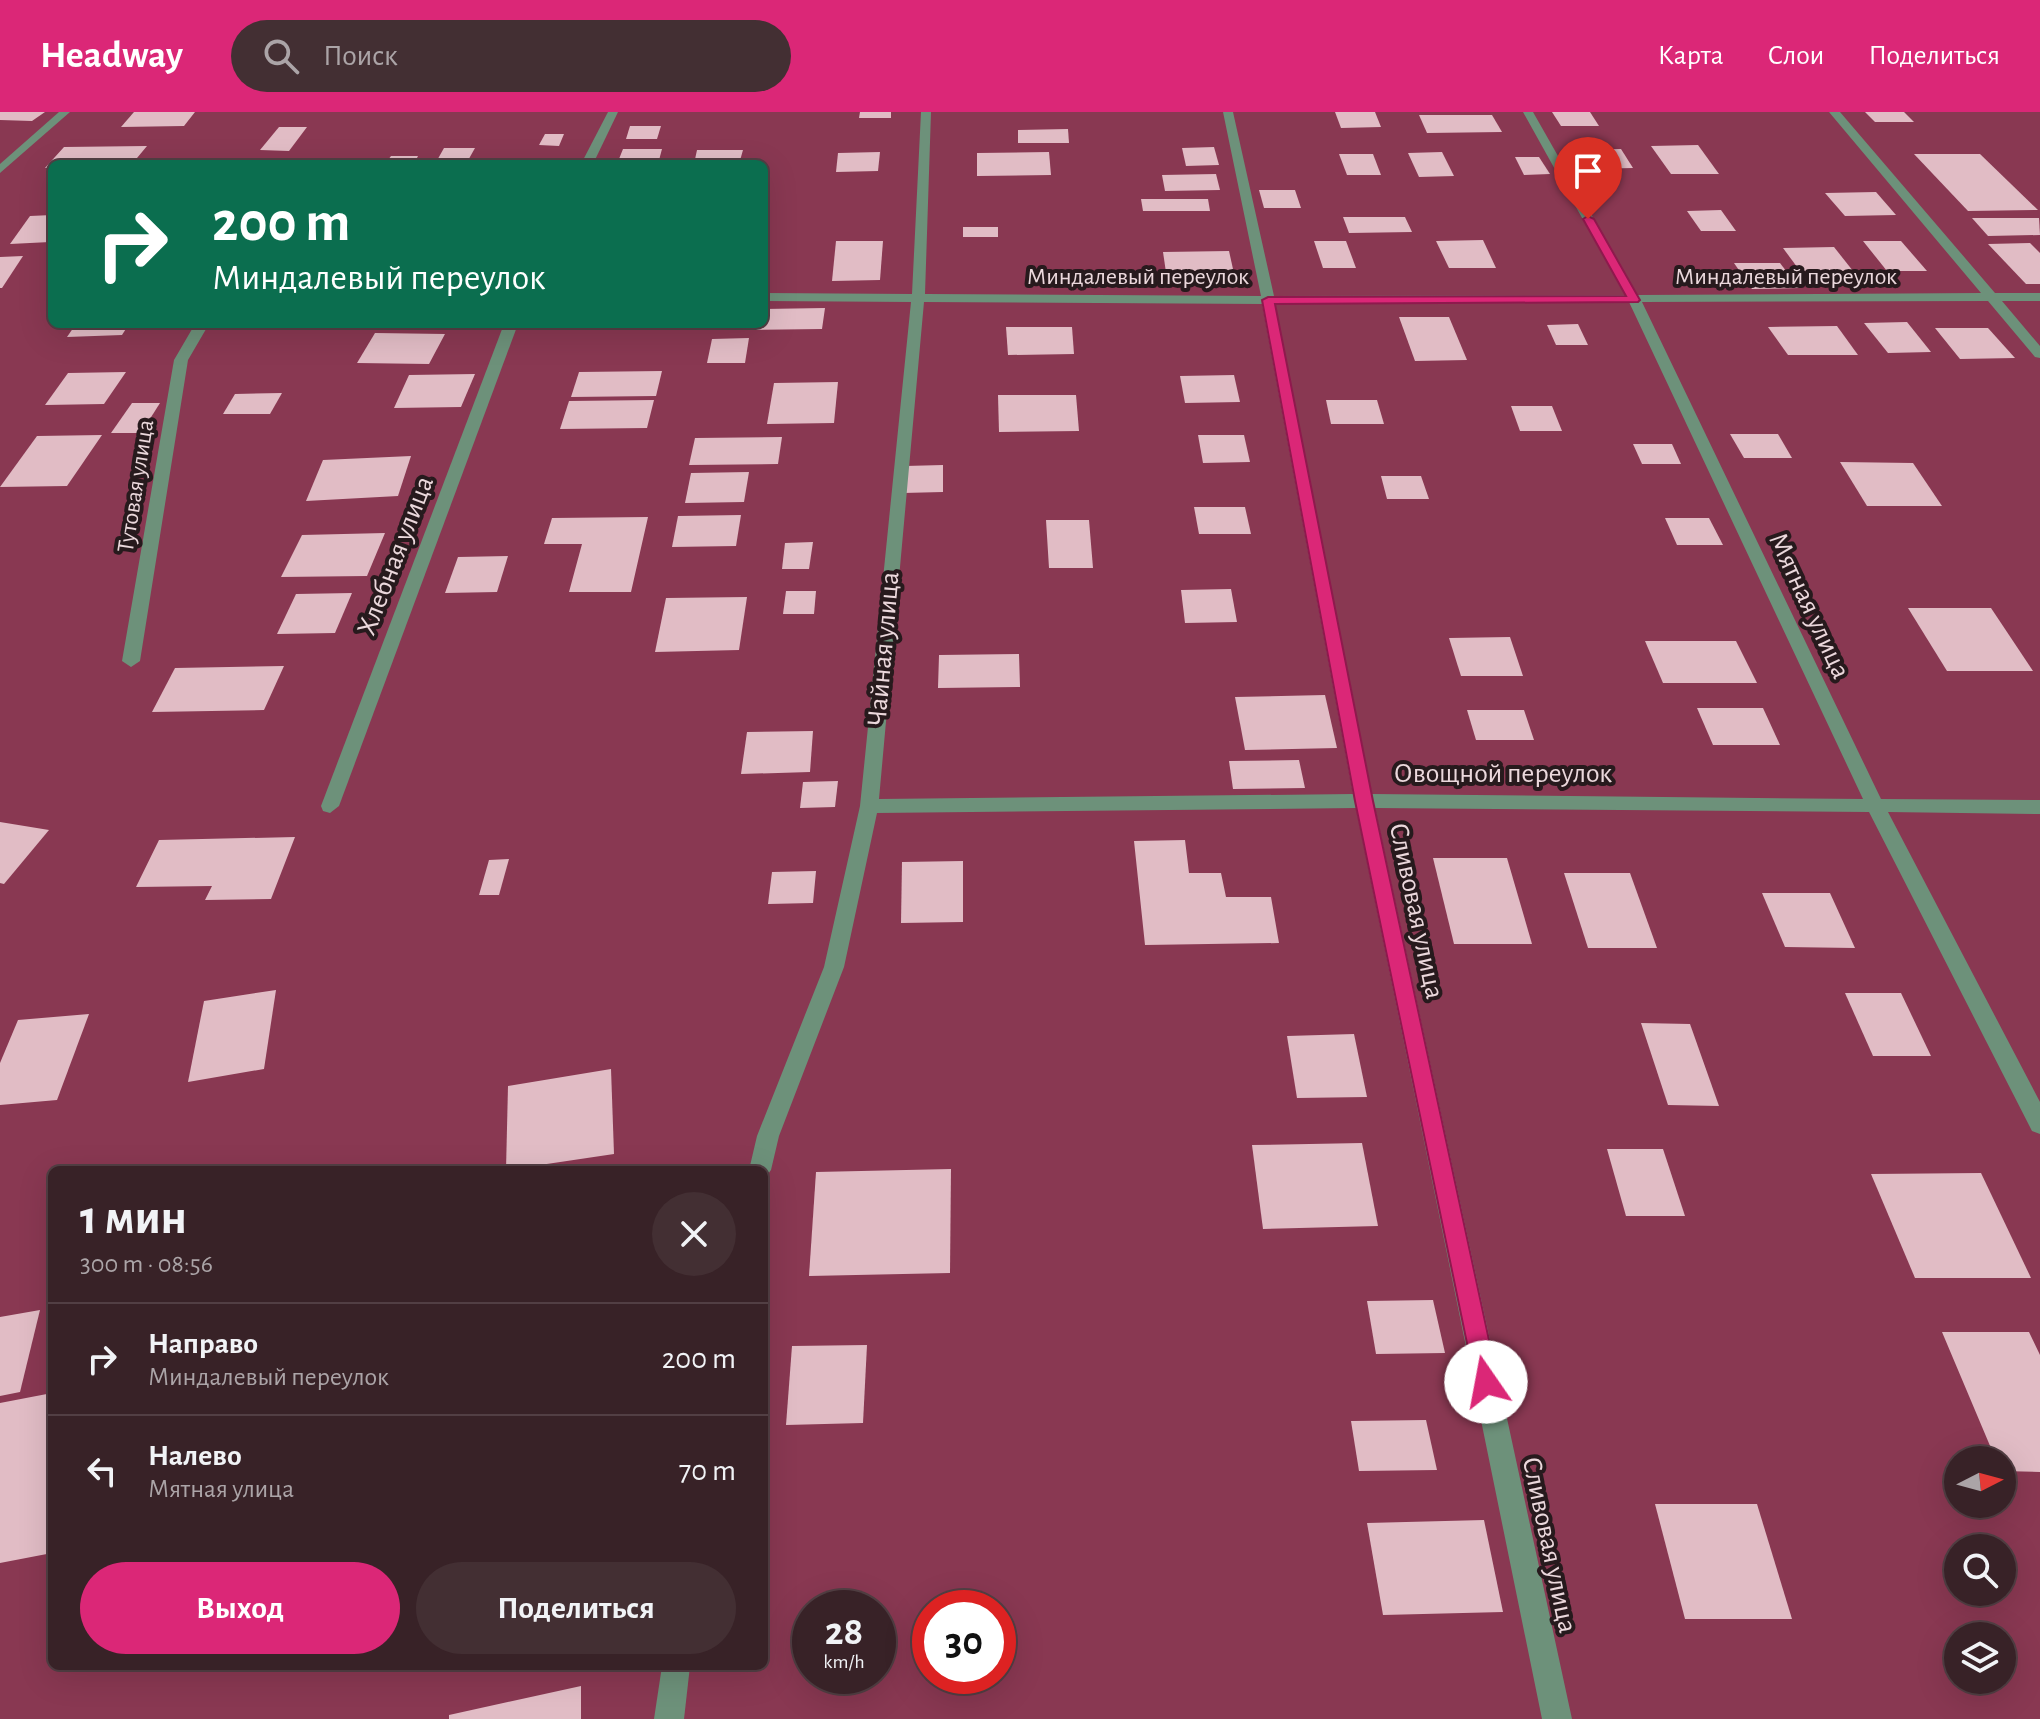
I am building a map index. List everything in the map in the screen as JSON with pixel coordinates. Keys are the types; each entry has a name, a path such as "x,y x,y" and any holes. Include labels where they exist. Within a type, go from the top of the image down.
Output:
{"street":[{"path":"0,170 65,112"},
{"path":"589,160 613,112"},
{"name":"Чайная улица","path":"761,1166 768,1136 834,967 869,806 918,298 926,112"},
{"name":"Сливовая улица","path":"1228,112 1268,300 1364,801 1557,1719"},
{"name":"Мятная улица","path":"1528,112 1634,300 1875,805 2040,1124"},
{"path":"1834,112 2040,354"},
{"name":"Миндалевый переулок","path":"768,297 1634,300 2040,297"},
{"name":"Тутовая улица","path":"131,661 181,360 200,328"},
{"name":"Хлебная улица","path":"330,806 509,328"},
{"name":"Овощной переулок","path":"869,806 1364,801 2040,807"},
{"path":"669,1719 675,1670"}],"shaded area":[{"path":"0,112 2040,112 2040,1719 0,1719"}],"building":[{"path":"0,112 45,112 32,121 0,120"},
{"path":"134,112 195,112 184,126 121,127"},
{"path":"860,112 891,112 891,118 859,118"},
{"path":"1335,112 1375,112 1381,127 1341,128"},
{"path":"1552,112 1590,112 1599,126 1561,126"},
{"path":"1865,112 1904,112 1914,122 1875,122"},
{"path":"1419,115 1492,115 1502,132 1427,133"},
{"path":"630,126 661,126 657,139 626,139"},
{"path":"279,127 307,127 289,151 260,150"},
{"path":"1068,129 1069,143 1018,143 1018,130"},
{"path":"545,134 564,134 559,146 539,145"},
{"path":"1698,145 1719,174 1671,174 1651,146"},
{"path":"147,146 135,160 52,160 64,147"},
{"path":"1214,147 1219,165 1186,166 1182,148"},
{"path":"444,148 475,148 468,160 437,160"},
{"path":"623,149 662,149 659,160 619,160"},
{"path":"1621,149 1633,168 1587,169 1575,150"},
{"path":"697,150 743,150 740,160 695,160"},
{"path":"880,152 878,171 836,172 838,153"},
{"path":"1049,152 1051,175 977,176 977,153"},
{"path":"1442,152 1454,176 1419,177 1408,153"},
{"path":"1339,154 1373,154 1381,175 1347,175"},
{"path":"1914,154 1980,154 2038,210 1968,211"},
{"path":"391,156 418,156 416,160 388,160"},
{"path":"1515,157 1539,157 1550,174 1524,175"},
{"path":"1216,174 1220,190 1165,191 1162,175"},
{"path":"1259,190 1295,190 1301,208 1264,208"},
{"path":"1876,192 1896,215 1845,216 1825,193"},
{"path":"1141,199 1208,199 1210,211 1143,211"},
{"path":"1721,210 1736,231 1701,231 1687,211"},
{"path":"48,215 48,242 10,244 30,216"},
{"path":"1343,217 1405,217 1412,232 1349,233"},
{"path":"1972,218 2039,218 2040,235 1988,236"},
{"path":"963,227 998,227 998,237 963,237"},
{"path":"1483,240 1496,268 1449,268 1436,241"},
{"path":"836,241 883,241 880,280 832,281"},
{"path":"1314,241 1346,241 1356,268 1323,268"},
{"path":"1863,241 1901,241 1927,271 1887,271"},
{"path":"2030,243 2040,253 2040,284 2026,284 1988,244"},
{"path":"1834,247 1853,271 1800,271 1783,248"},
{"path":"1229,251 1235,278 1167,279 1163,252"},
{"path":"23,256 2,288 0,288 0,257"},
{"path":"1734,263 1780,263 1799,288 1752,289"},
{"path":"825,308 822,329 734,330 768,328 768,309"},
{"path":"1399,317 1449,317 1467,360 1415,361"},
{"path":"1907,322 1931,352 1888,353 1864,323"},
{"path":"1578,324 1588,345 1556,345 1547,325"},
{"path":"1837,326 1858,355 1788,355 1768,327"},
{"path":"1006,327 1072,327 1074,354 1008,355"},
{"path":"73,328 126,328 122,335 67,337"},
{"path":"1935,328 1988,328 2015,358 1960,359"},
{"path":"375,333 445,334 429,364 357,363"},
{"path":"749,338 745,363 707,363 712,339"},
{"path":"662,371 656,396 571,397 579,372"},
{"path":"126,372 104,404 45,405 68,373"},
{"path":"475,374 461,407 394,408 409,375"},
{"path":"1234,375 1240,402 1185,403 1180,376"},
{"path":"838,382 834,423 767,424 774,383"},
{"path":"282,393 270,414 223,414 235,394"},
{"path":"998,395 1076,395 1079,431 999,432"},
{"path":"654,400 647,428 560,429 569,401"},
{"path":"1326,400 1377,400 1384,424 1331,424"},
{"path":"132,403 160,403 141,433 111,433"},
{"path":"1511,406 1552,406 1562,431 1520,431"},
{"path":"1730,434 1778,434 1792,458 1744,458"},
{"path":"102,435 67,486 0,487 37,436"},
{"path":"1198,435 1244,435 1250,462 1203,463"},
{"path":"782,437 778,464 689,465 695,438"},
{"path":"1633,444 1672,444 1681,464 1642,464"},
{"path":"411,456 398,496 306,501 323,460"},
{"path":"1840,462 1913,463 1942,506 1867,506"},
{"path":"943,465 943,492 903,493 905,466"},
{"path":"749,472 744,502 685,503 691,473"},
{"path":"1381,476 1421,476 1429,499 1387,499"},
{"path":"1194,507 1245,507 1251,534 1199,534"},
{"path":"741,515 736,546 672,547 678,516"},
{"path":"648,517 631,592 569,592 582,544 544,544 552,518"},
{"path":"1665,518 1709,518 1723,545 1677,545"},
{"path":"1046,520 1089,520 1093,568 1049,568"},
{"path":"385,533 367,576 281,577 302,535"},
{"path":"813,542 809,569 782,569 785,543"},
{"path":"508,556 497,592 445,593 458,557"},
{"path":"1231,589 1237,622 1185,623 1181,590"},
{"path":"786,591 816,591 814,614 783,614"},
{"path":"352,593 335,633 277,634 296,594"},
{"path":"747,597 739,650 655,652 666,598"},
{"path":"1908,608 1991,608 2033,671 1947,671"},
{"path":"1510,637 1523,676 1461,676 1449,638"},
{"path":"1645,641 1736,641 1757,683 1663,683"},
{"path":"1019,654 1020,687 938,688 939,655"},
{"path":"284,666 264,710 152,712 175,668"},
{"path":"1325,695 1337,748 1245,750 1235,697"},
{"path":"1697,708 1763,708 1780,745 1713,745"},
{"path":"1467,710 1524,710 1534,740 1476,740"},
{"path":"813,731 810,772 741,774 747,732"},
{"path":"1299,760 1305,788 1233,789 1229,761"},
{"path":"838,781 835,807 800,808 803,782"},
{"path":"0,822 49,830 4,884 0,883"},
{"path":"295,837 271,899 205,900 212,886 136,887 159,840"},
{"path":"1185,840 1189,873 1221,873 1226,897 1271,897 1279,943 1145,945 1134,841"},
{"path":"1433,858 1507,858 1532,944 1454,944"},
{"path":"509,859 499,895 479,895 489,860"},
{"path":"963,861 963,922 901,923 902,862"},
{"path":"816,871 813,903 768,904 772,872"},
{"path":"1564,873 1630,873 1657,948 1588,948"},
{"path":"1762,893 1830,893 1855,948 1785,947"},
{"path":"276,990 264,1069 188,1082 204,1001"},
{"path":"1845,993 1901,993 1931,1056 1873,1056"},
{"path":"89,1014 57,1100 0,1105 0,1063 18,1020"},
{"path":"1641,1023 1690,1024 1719,1106 1668,1105"},
{"path":"1354,1034 1367,1097 1297,1098 1287,1036"},
{"path":"611,1069 614,1154 533,1166 506,1166 508,1086"},
{"path":"1362,1143 1378,1226 1263,1229 1252,1145"},
{"path":"1607,1149 1663,1149 1685,1216 1626,1216"},
{"path":"951,1169 950,1273 809,1276 816,1172"},
{"path":"1981,1173 2031,1278 1915,1278 1871,1174"},
{"path":"1433,1300 1445,1353 1376,1354 1367,1301"},
{"path":"40,1310 20,1392 0,1396 0,1317"},
{"path":"1942,1332 2029,1332 2040,1355 2040,1472 2016,1471 2016,1446 1990,1446"},
{"path":"867,1345 863,1423 786,1425 792,1346"},
{"path":"48,1394 48,1554 0,1563 0,1403"},
{"path":"1426,1420 1437,1470 1359,1471 1351,1421"},
{"path":"1655,1504 1757,1504 1792,1619 1685,1619"},
{"path":"1484,1520 1503,1612 1383,1615 1367,1523"},
{"path":"581,1686 581,1719 449,1719 449,1715"}],"route":[{"path":"1486,1382 1364,801 1268,300 1634,300 1588,219"}]}
